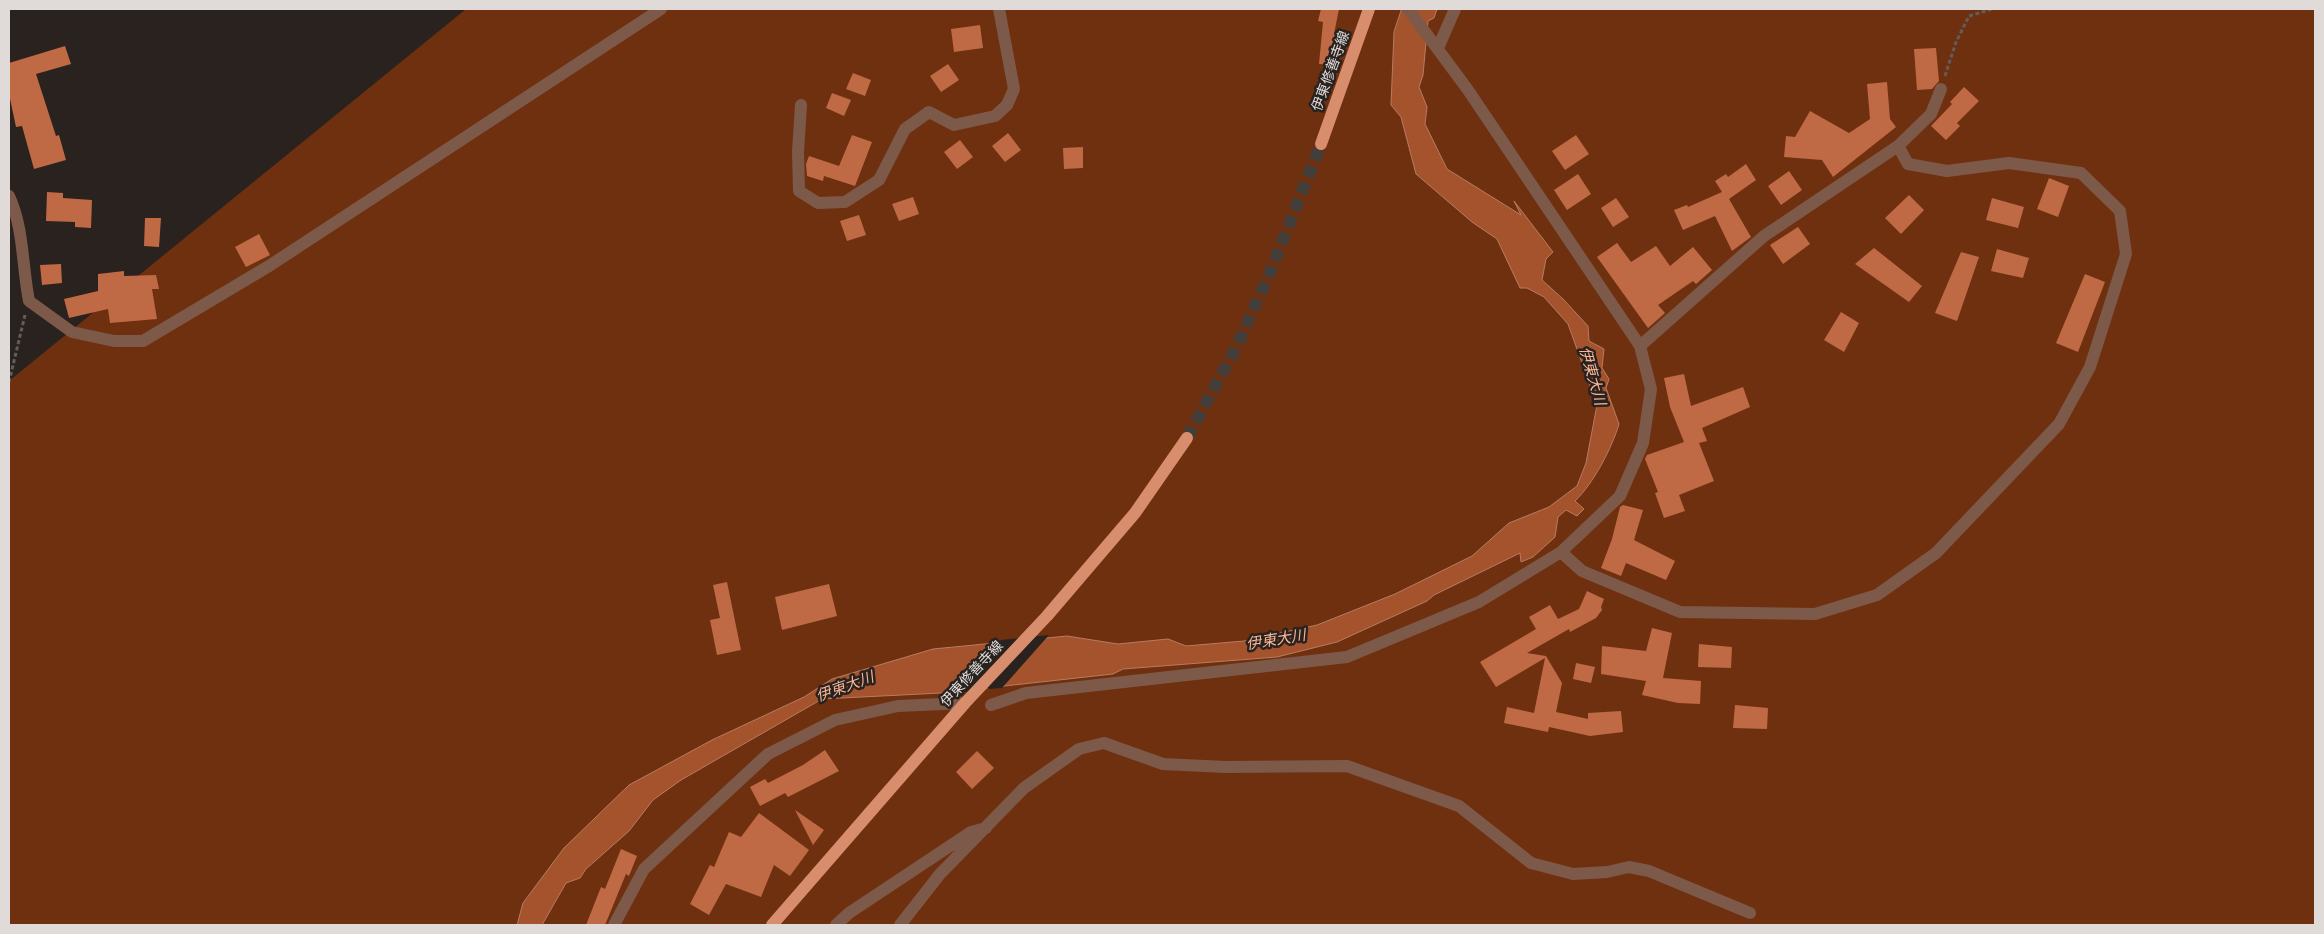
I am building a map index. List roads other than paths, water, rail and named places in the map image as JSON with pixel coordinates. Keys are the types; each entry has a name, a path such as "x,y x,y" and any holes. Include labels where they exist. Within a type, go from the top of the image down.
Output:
{"main road":[{"name":"伊東修善寺線","path":"1321,144 1369,9"},
{"name":"伊東修善寺線","path":"772,925 965,704 1047,616 1135,513 1186,438"}],"street":[{"path":"9,196 29,301 72,332 114,342 143,341 269,266 661,9"},
{"path":"801,105 798,152 799,191 818,203 845,202 879,180 905,129 929,112 954,125 995,116 1007,105 1014,89 999,9"},
{"path":"992,704 1026,693 1347,657 1479,602 1561,552 1620,496 1643,443 1651,389 1640,346 1438,48 1408,9"},
{"path":"1438,48 1455,9"},
{"path":"1640,346 1764,236 1898,146 1931,114 1941,89"},
{"path":"1561,552 1582,571 1680,612 1815,614 1876,595 1936,552 2059,424 2090,367 2126,254 2120,211 2081,173 2009,163 1947,171 1908,164 1898,146"},
{"path":"614,925 644,869 768,754 835,720 898,706 965,704"},
{"path":"900,925 940,874 1032,783 1079,749 1104,744 1163,764 1225,767 1346,766 1459,806 1531,863 1573,874 1607,872 1629,867 1649,871 1750,913"},
{"path":"836,925 849,913 970,832 988,827"}],"water":[{"name":"伊東大川","path":"1402,9 1437,9 1434,18 1428,21 1423,75 1419,87 1427,107 1425,124 1447,169 1521,215 1514,201 1553,252 1546,259 1542,280 1588,326 1589,341 1604,349 1602,368 1609,379 1606,388 1619,424 1612,444 1601,465 1582,494 1575,501 1584,509 1577,516 1566,510 1558,517 1555,537 1533,557 1521,562 1520,553 1434,595 1427,601 1337,642 1277,657 1123,669 1113,674 941,693 822,699 681,780 653,800 629,831 586,869 580,878 566,883 542,925 517,925 523,903 564,848 629,785 712,740 804,697 832,679 933,649 1067,636 1118,644 1168,639 1186,646 1244,641 1317,625 1395,594 1472,556 1509,523 1549,507 1577,486 1586,463 1597,405 1568,324 1544,297 1527,288 1520,288 1497,239 1472,222 1416,174 1401,117 1391,105 1394,32"}],"tunnel":[{"path":"1187,438 1236,348 1271,270 1321,144"}]}
